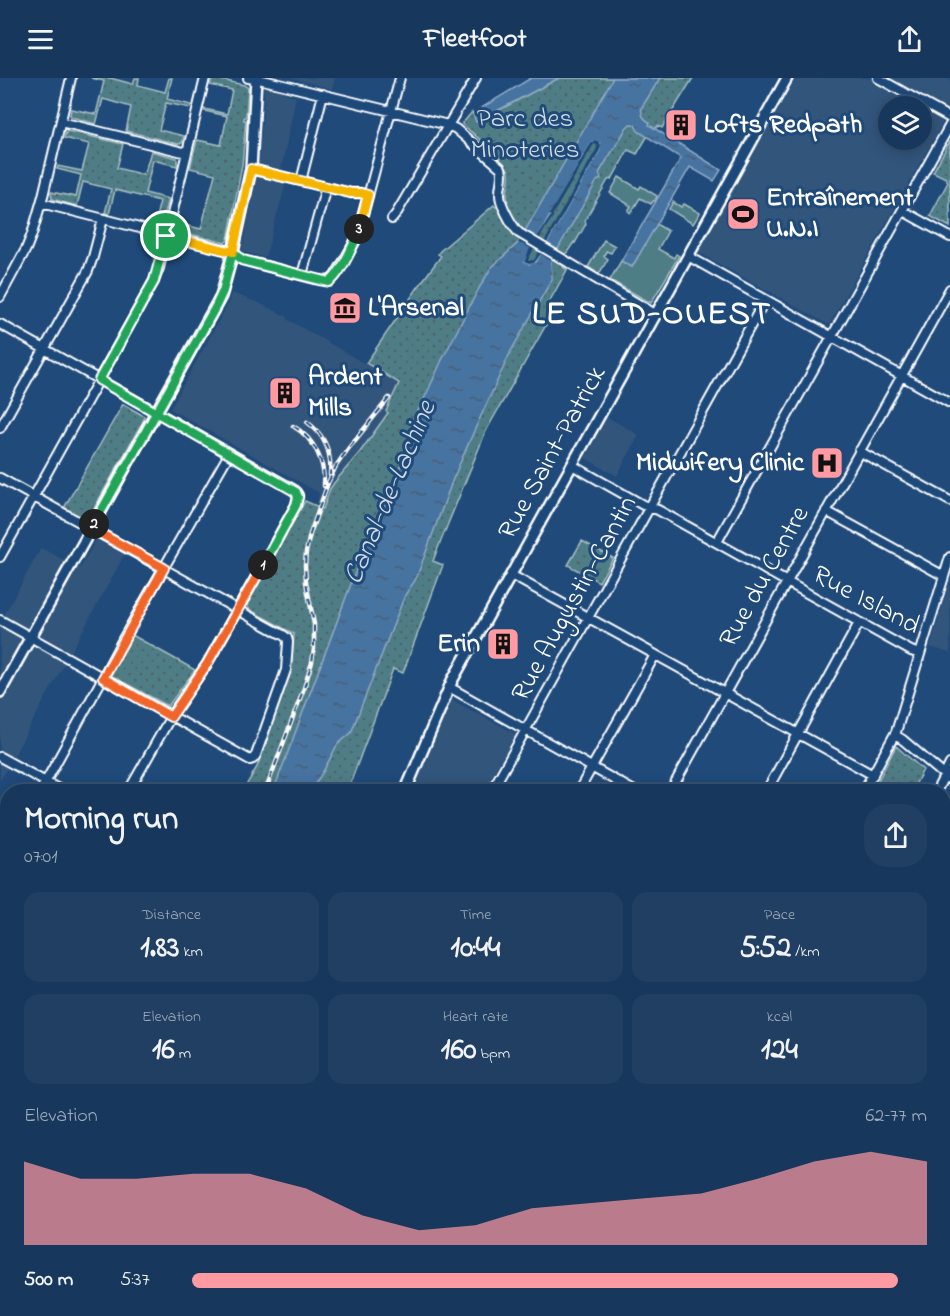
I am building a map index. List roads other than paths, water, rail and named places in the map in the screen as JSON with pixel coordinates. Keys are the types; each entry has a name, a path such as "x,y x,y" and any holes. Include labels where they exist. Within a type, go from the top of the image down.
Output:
{"main road":[{"path":"0,692 218,301 233,252 251,169 253,78"},
{"name":"Rue Saint-Patrick","path":"408,784 449,687 787,78"}],"street":[{"path":"0,297 28,245 41,203 71,78"},
{"path":"0,557 154,281 205,78"},
{"path":"253,78 448,125 458,130 501,168 503,174 501,200 514,228 521,235 656,314"},
{"path":"41,203 233,252 242,260 330,281 356,240 400,78"},
{"path":"392,219 476,78"},
{"path":"878,78 950,118"},
{"path":"301,181 323,94"},
{"path":"61,122 187,153"},
{"path":"717,542 950,125"},
{"path":"251,169 368,195"},
{"path":"302,275 326,187"},
{"path":"903,211 950,237"},
{"path":"0,428 88,272 103,219"},
{"path":"688,256 950,403"},
{"name":"Rue du Centre","path":"674,784 950,289"},
{"name":"Rue Augustin-Cantin","path":"496,784 765,300"},
{"path":"0,324 293,489 298,495 296,505 207,664 171,717 133,784"},
{"path":"860,451 950,501"},
{"path":"46,782 229,453"},
{"name":"Rue Island","path":"572,465 643,505 658,510 717,542 859,623 920,654"},
{"path":"0,478 280,633 288,639 288,657 286,670 255,757 248,760 0,620"},
{"path":"826,511 944,576"},
{"path":"868,784 895,735 950,557"},
{"path":"511,575 873,775"},
{"path":"770,784 859,623"},
{"path":"582,784 655,655"},
{"path":"449,687 622,784"},
{"path":"895,735 948,777"},
{"path":"0,757 50,784"},
{"path":"948,777 950,764"}],"water":[{"path":"531,78 559,78 476,122 473,113"},
{"name":"Canal-de-Lachine","path":"613,78 660,78 642,107 643,116 650,123 649,125 721,170 714,181 690,167 632,267 621,261 681,158 638,131 635,125 630,124 627,127 599,173 601,179 597,181 551,261 552,279 511,351 474,431 453,479 416,579 405,595 351,733 337,745 315,784 276,784 366,544 370,540 394,483 417,422 417,412 491,268 518,243","holes":["592,142 600,143 600,150 536,262 529,264 524,262"]}],"railway":[{"path":"268,784 312,662 314,624 305,565 310,534 336,466 389,398"},
{"path":"307,422 326,445 330,459 330,475"},
{"path":"293,426 313,444 323,468 324,486"}],"place":[{"name":"Lofts Redpath","path":"681,125"},
{"name":"Entraînement U.N.I","path":"743,214"},
{"name":"L'Arsenal","path":"345,308"},
{"name":"Ardent Mills","path":"285,393"},
{"name":"Midwifery Clinic","path":"827,463"},
{"name":"Erin","path":"503,644"}],"district":[{"name":"LE SUD-OUEST","path":"652,315"}],"park label":[{"name":"Parc des Minoteries","path":"525,134"}]}
